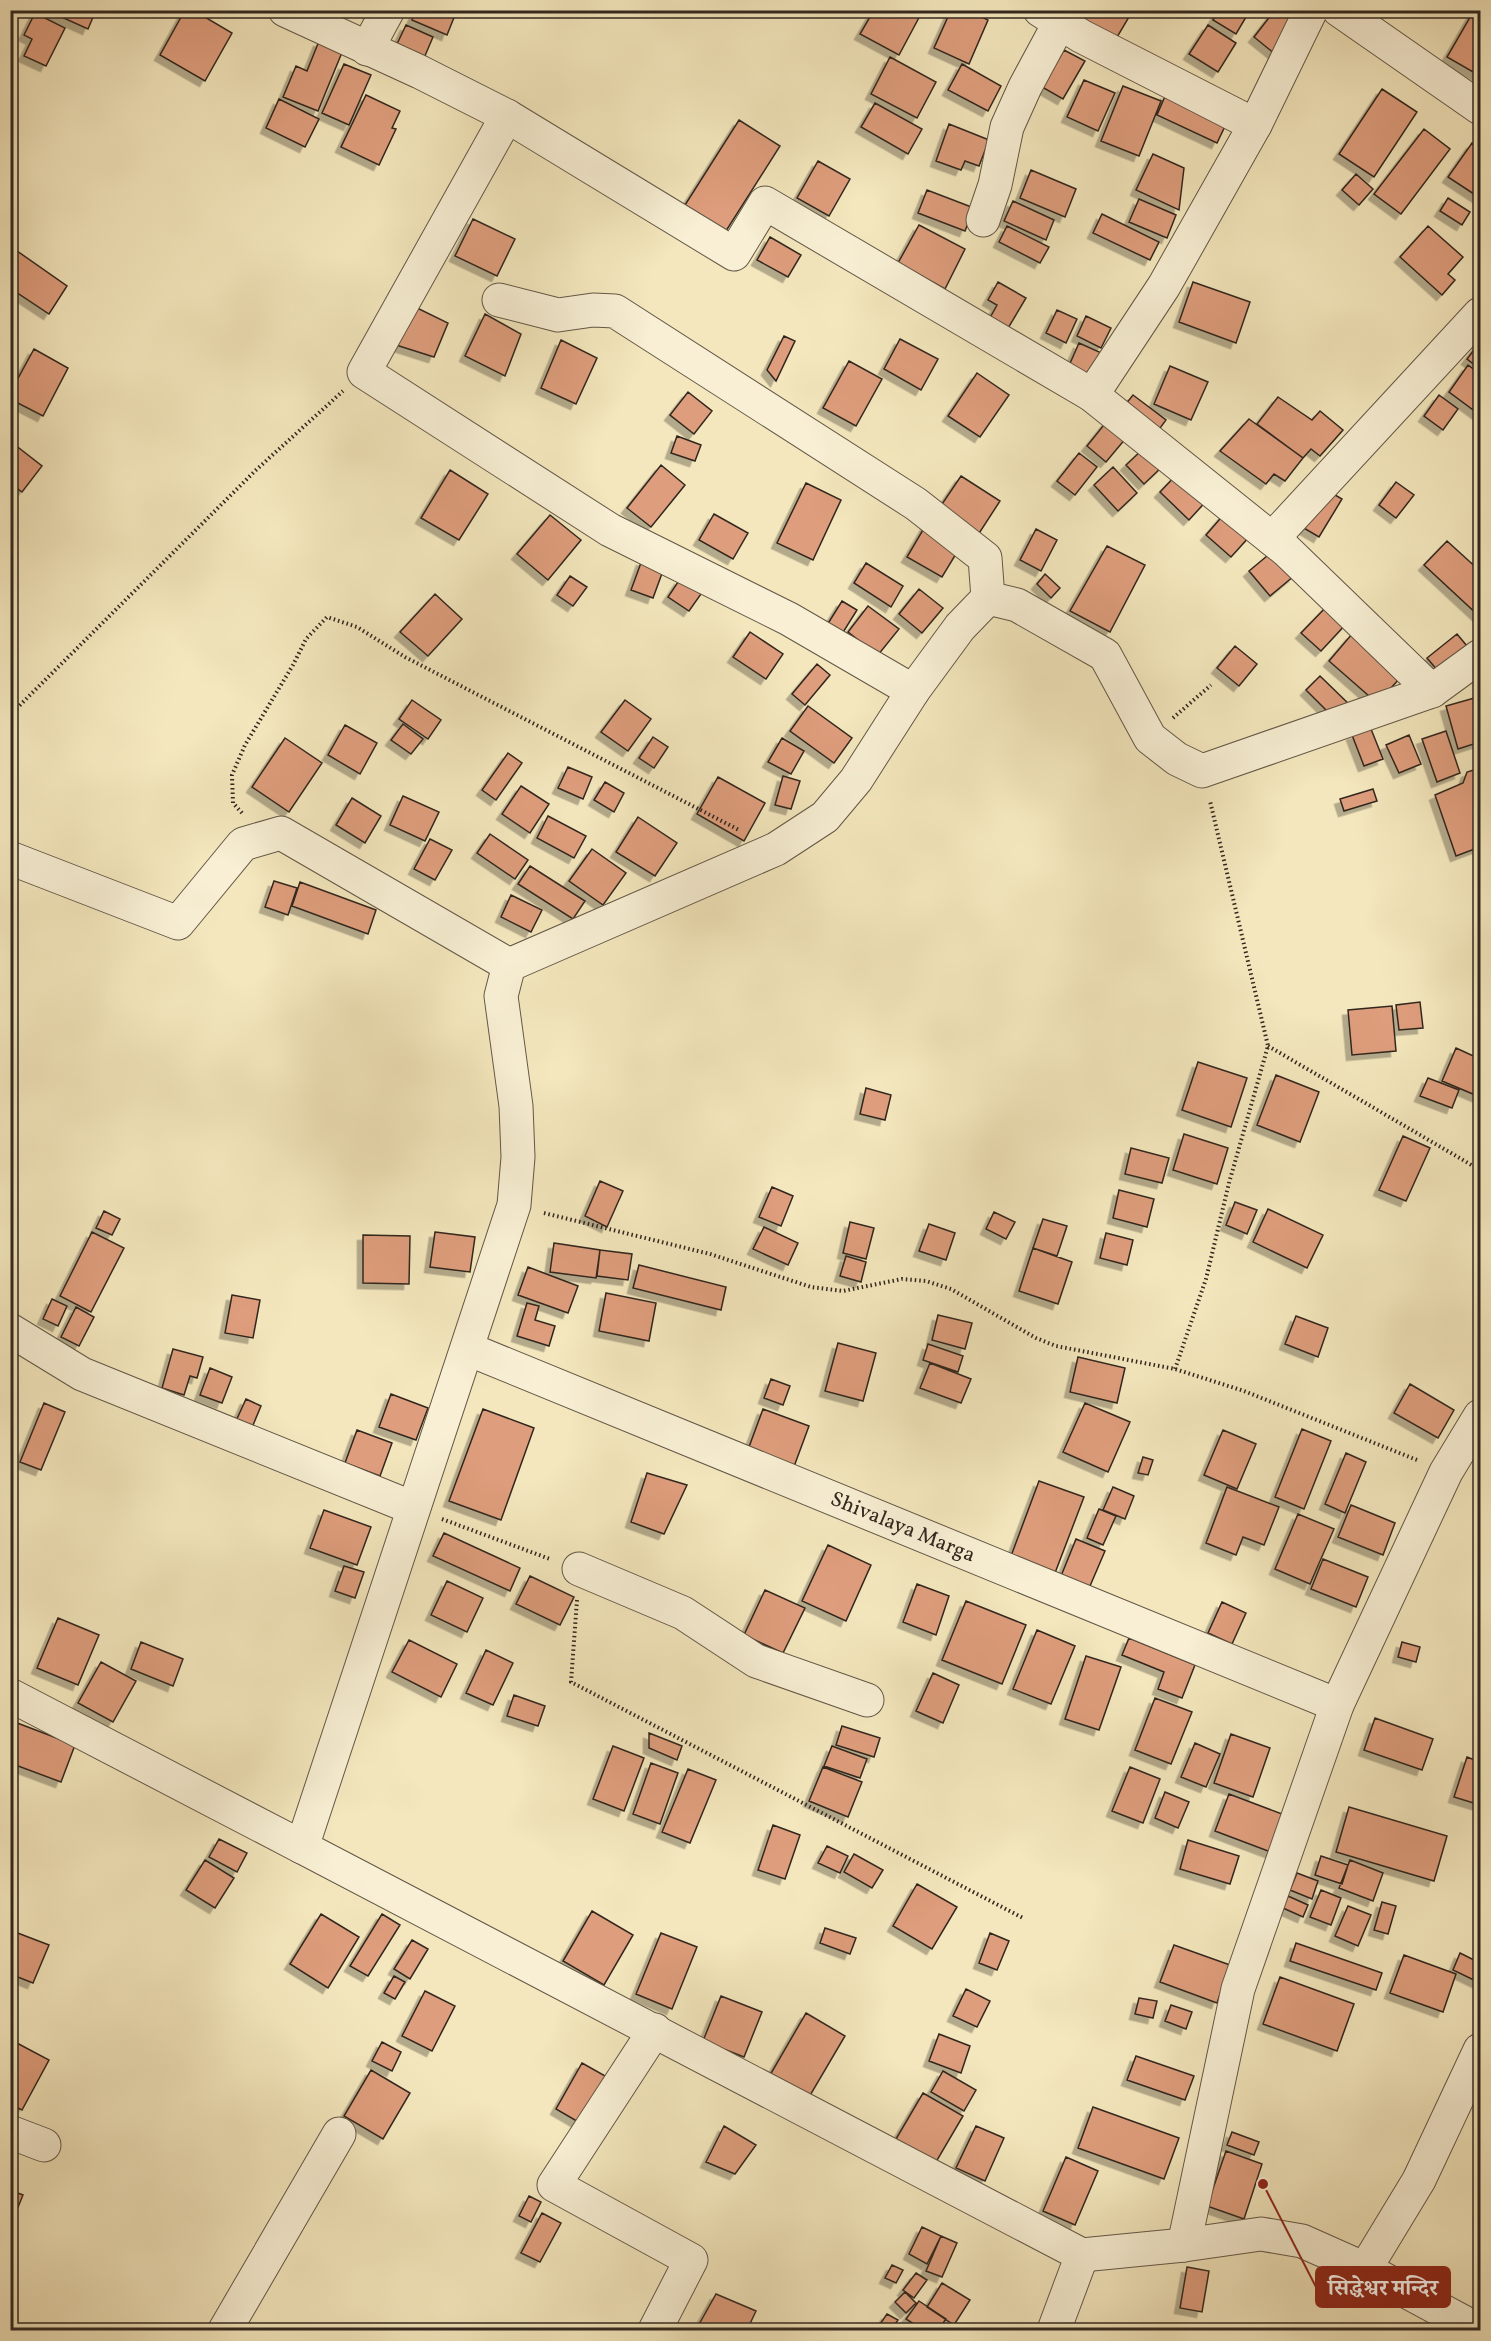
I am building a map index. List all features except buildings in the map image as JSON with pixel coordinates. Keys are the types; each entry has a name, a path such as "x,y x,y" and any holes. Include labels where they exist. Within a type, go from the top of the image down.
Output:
{"street":[{"path":"285,10 420,72 507,116 734,254 765,203 1092,395 1272,539 1432,691"},
{"path":"368,49 388,10"},
{"path":"1092,395 1164,286 1255,125 1311,10"},
{"path":"1339,10 1480,108"},
{"path":"983,220 995,185 1007,127 1025,87 1050,16 1081,36 1255,125"},
{"path":"507,116 364,372 610,530 789,619 913,692"},
{"path":"499,300 558,315 593,310 615,311 916,504 962,539 985,558 988,598 960,627 913,692 856,780 825,817 776,849 509,965"},
{"path":"1272,539 1480,314"},
{"path":"988,598 1017,604 1105,655 1150,738 1177,759 1202,771 1432,691 1480,656"},
{"path":"10,858 178,923 243,844 281,833 509,965"},
{"path":"302,1847 514,1205 518,1158 516,1106 501,996 509,965"},
{"path":"10,1330 82,1374 413,1508"},
{"name":"Shivalaya Marga","path":"468,1349 1337,1706"},
{"path":"1184,2245 1238,1989 1337,1706 1446,1472 1480,1416"},
{"path":"579,1569 682,1613 756,1661 867,1700"},
{"path":"10,1695 1082,2255 1184,2245 1261,2234 1302,2241 1365,2269 1478,2331"},
{"path":"655,2030 554,2185 691,2259 655,2331"},
{"path":"1365,2269 1419,2180 1480,2050"},
{"path":"10,2132 44,2145"},
{"path":"225,2331 339,2134"},
{"path":"1054,2331 1082,2255"}],"path":[{"path":"10,715 256,470 364,372"},
{"path":"264,838 233,803 232,775 244,744 293,665 306,639 327,617 357,627 405,657 776,849"},
{"path":"1150,738 1211,685"},
{"path":"1175,1369 1206,1279 1229,1183 1268,1046 1202,771"},
{"path":"1268,1046 1480,1170"},
{"path":"514,1205 710,1254 812,1287 843,1291 902,1279 926,1281 951,1289 1036,1338 1056,1346 1175,1369 1244,1390 1446,1472"},
{"path":"413,1508 579,1569 571,1682 1023,1918"}],"place":[{"name":"सिद्धेश्वर मन्दिर","path":"1263,2184"}]}
